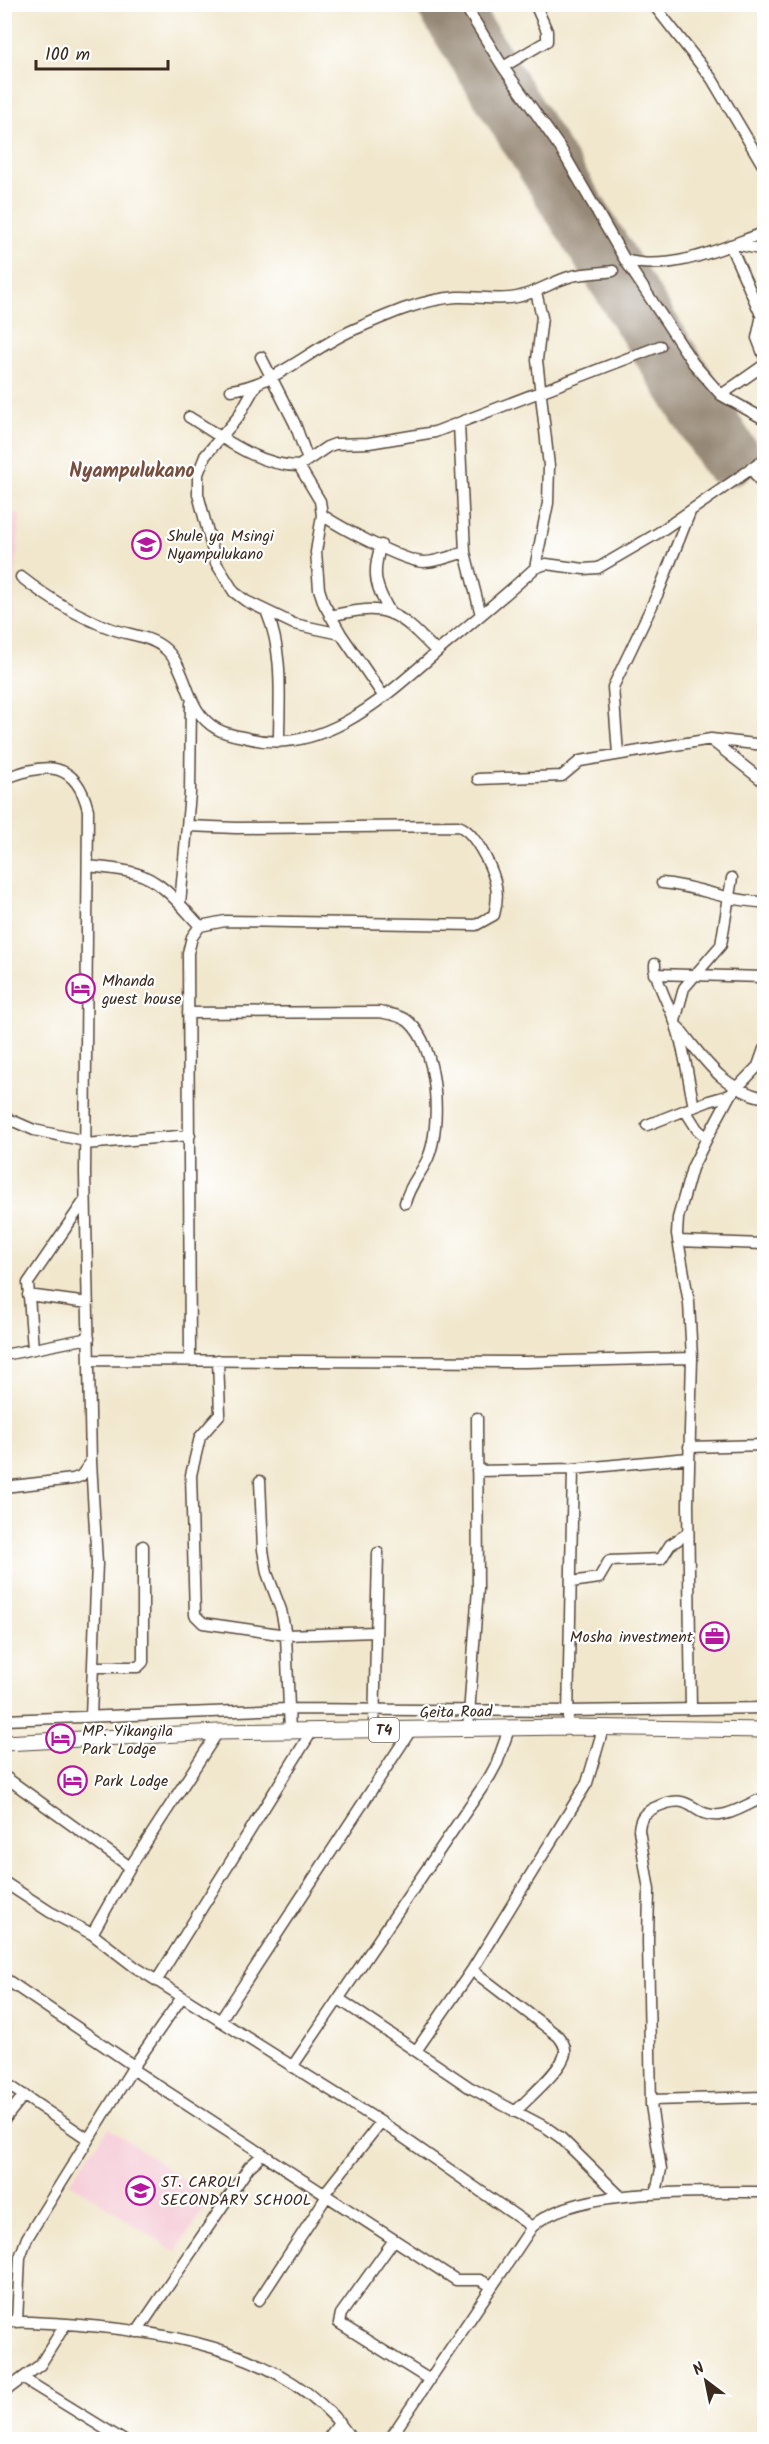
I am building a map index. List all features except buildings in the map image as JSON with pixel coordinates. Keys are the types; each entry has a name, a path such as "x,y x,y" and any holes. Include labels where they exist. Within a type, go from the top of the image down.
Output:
{"highway":[{"name":"Geita Road","path":"4,1743 218,1732 568,1727 765,1730"}],"street":[{"path":"503,68 548,41 547,31 535,4"},
{"path":"656,5 712,79 765,167"},
{"path":"468,6 503,68 561,149 625,260 693,363 721,395 765,419"},
{"path":"625,260 646,264 689,260 765,233"},
{"path":"731,245 765,250"},
{"path":"731,245 763,310 757,338 765,356"},
{"path":"231,390 255,385 271,377 351,330 427,302 459,297 495,299 536,292 571,276 613,271"},
{"path":"535,568 548,503 549,466 537,360 542,317 536,292"},
{"path":"189,417 272,464 304,463 335,444 403,439 435,432 660,346"},
{"path":"261,357 295,424 304,463 320,501 322,515 316,552 319,589 330,616 384,697"},
{"path":"721,395 765,365"},
{"path":"255,385 238,417 205,456 198,474 198,494 216,563 234,592 267,613 308,628 341,634"},
{"path":"459,424 465,552 481,615"},
{"path":"21,577 44,595 72,611 110,628 153,640 165,648 180,672 192,703 204,720 218,730 258,741 279,742 331,729 384,697 535,568 546,564 584,570 598,568 636,547 765,460"},
{"path":"751,468 765,487"},
{"path":"618,754 613,687 658,593 690,512"},
{"path":"322,515 350,532 412,560 424,562 465,552"},
{"path":"381,546 376,561 375,575 378,589 391,614"},
{"path":"330,616 362,609 391,614 411,625 437,652"},
{"path":"267,613 273,627 280,670 279,742"},
{"path":"180,904 188,826 192,703"},
{"path":"711,740 765,782"},
{"path":"478,779 562,776 580,761 711,740 765,745"},
{"path":"4,807 6,778 27,770 48,766 63,772 74,780 85,795 88,810 85,1200 91,1462 97,1563 91,1716"},
{"path":"188,826 236,828 458,826 466,829 475,839 495,879 497,896 494,915 476,925 225,921 200,926 192,937 188,953 190,1360"},
{"path":"89,866 136,873 160,885 200,926"},
{"path":"676,1024 684,988 721,945 732,878"},
{"path":"662,883 690,886 742,901 765,902"},
{"path":"707,1138 697,1129 689,1108 676,1024 655,969 695,976 765,977"},
{"path":"188,1013 379,1012 408,1020 425,1044 431,1069 435,1119 428,1159 413,1180 405,1203"},
{"path":"676,1024 733,1092"},
{"path":"691,1709 688,1447 692,1358 689,1303 678,1241 678,1218 692,1168 707,1138 733,1092 758,1066 765,1049"},
{"path":"646,1125 733,1092 765,1098"},
{"path":"4,1117 34,1130 85,1143 190,1135"},
{"path":"33,1349 28,1283 85,1200"},
{"path":"678,1241 765,1244"},
{"path":"28,1295 88,1302"},
{"path":"4,1354 89,1338"},
{"path":"89,1360 525,1362 692,1358"},
{"path":"218,1360 220,1414 200,1437 191,1479 195,1615 203,1623 286,1635 376,1632"},
{"path":"468,1729 478,1588 477,1418"},
{"path":"688,1447 765,1445"},
{"path":"477,1471 573,1469 688,1458"},
{"path":"4,1487 74,1479 81,1476 91,1462"},
{"path":"568,1727 573,1469"},
{"path":"260,1481 263,1550 267,1573 281,1610 286,1635 291,1732"},
{"path":"571,1582 599,1578 609,1561 661,1559 670,1545 688,1533"},
{"path":"94,1667 138,1667 143,1662 143,1546"},
{"path":"374,1730 378,1553"},
{"path":"4,1720 290,1709 569,1712 765,1708"},
{"path":"292,2067 490,1776 509,1729"},
{"path":"416,2051 472,1970 590,1777 603,1729"},
{"path":"220,2021 411,1730"},
{"path":"157,1980 312,1731"},
{"path":"92,1934 130,1866 218,1732"},
{"path":"4,1776 130,1866"},
{"path":"656,2193 660,2179 661,2157 653,2122 648,1941 649,1890 639,1830 641,1817 646,1812 673,1800 707,1814 719,1816 765,1798"},
{"path":"4,1882 50,1912 92,1934 135,1967 381,2122 532,2227"},
{"path":"472,1970 558,2036 564,2044 565,2053 558,2067 515,2112"},
{"path":"4,1978 133,2067 456,2280 480,2280 492,2286"},
{"path":"17,2322 20,2257 24,2247 133,2067 182,1997"},
{"path":"339,2000 469,2087 547,2128 561,2138 620,2196"},
{"path":"4,2082 88,2139"},
{"path":"4,2120 24,2095"},
{"path":"652,2100 765,2097"},
{"path":"72,2129 99,2121"},
{"path":"259,2300 325,2195 381,2122"},
{"path":"137,2332 243,2175 257,2160"},
{"path":"389,2439 532,2227 547,2214 620,2196 656,2193 765,2192"},
{"path":"394,2240 341,2314 339,2323 430,2380"},
{"path":"4,2321 137,2332 184,2340 228,2352 257,2363 293,2382 317,2399 340,2422 352,2439"},
{"path":"4,2392 40,2365 65,2325"},
{"path":"24,2379 123,2439"},
{"path":"327,2439 340,2422"}],"shaded area":[{"path":"5,512 20,514 4,713"},
{"name":"ST. CAROLI SECONDARY SCHOOL","path":"109,2128 211,2199 175,2252 69,2182"}],"runway":[{"path":"447,4 729,456"}],"place":[{"name":"Shule ya Msingi Nyampulukano","path":"146,544"},
{"name":"Mhanda guest house","path":"81,989"},
{"name":"Mosha investment","path":"714,1636"},
{"name":"MP. Yikangila Park Lodge","path":"61,1739"},
{"name":"Park Lodge","path":"73,1780"},
{"name":"ST. CAROLI SECONDARY SCHOOL","path":"140,2190"}],"district":[{"name":"Nyampulukano","path":"132,470"}]}
